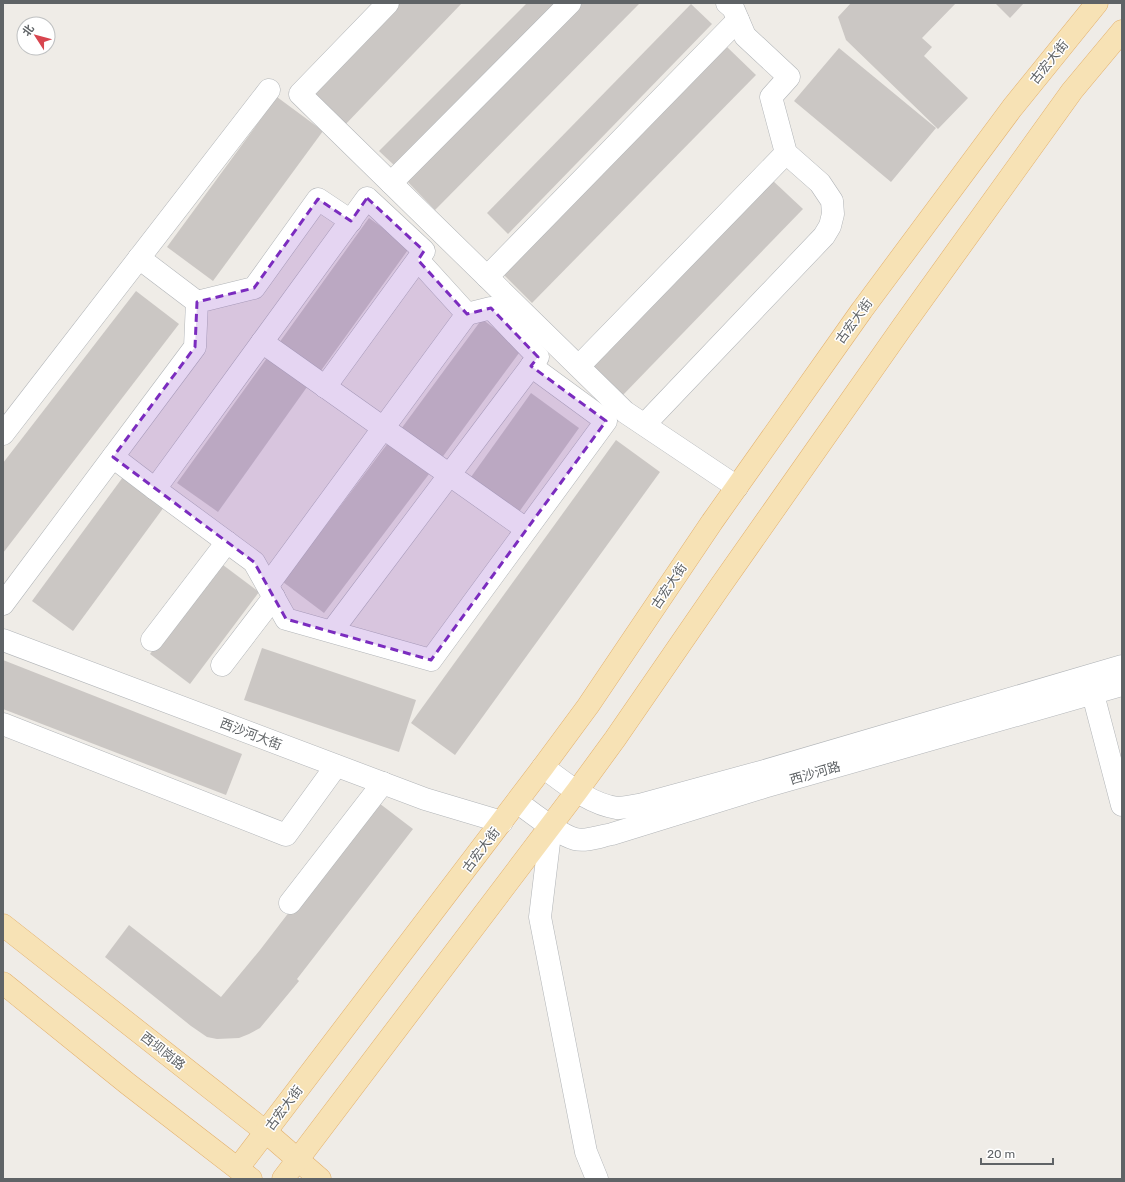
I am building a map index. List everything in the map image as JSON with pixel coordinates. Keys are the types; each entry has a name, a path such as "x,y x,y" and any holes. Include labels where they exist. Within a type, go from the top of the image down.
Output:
{"main road":[{"name":"古宏大街","path":"245,1173 266,1132 502,822 588,706 737,487 862,310 1012,108 1097,3"},
{"path":"283,1179 577,791 615,739 903,326 1072,91 1122,31"},
{"name":"西坝岗路","path":"3,925 266,1132 320,1179"},
{"path":"3,983 128,1084 245,1173"}],"street":[{"path":"388,3 300,94 625,412 737,487"},
{"path":"391,183 570,3"},
{"path":"487,277 733,12 745,36 789,77 771,97 786,153 820,182 832,200 833,214 830,226 824,236 644,424"},
{"path":"3,434 269,90"},
{"path":"579,366 786,153"},
{"path":"155,489 367,198 424,251 325,387"},
{"path":"197,302 254,288 318,199 351,221"},
{"path":"139,258 197,302"},
{"path":"418,260 467,314"},
{"path":"3,604 195,347 197,302"},
{"path":"222,665 271,591 384,428 467,314 491,308 538,357 332,631"},
{"path":"262,342 526,529"},
{"path":"113,457 254,562 286,618 431,660 606,421 531,366"},
{"path":"152,640 227,542"},
{"name":"西沙河大街","path":"3,640 425,799 502,822"},
{"name":"西沙河路","path":"517,802 551,826 575,839 587,839 612,834 1091,684 1122,666"},
{"path":"1091,684 1122,805"},
{"name":"西沙河路","path":"543,767 577,791 600,804 619,808 639,806 764,771 1091,684 1122,685"},
{"path":"3,724 286,835 336,766"},
{"path":"290,903 383,783"},
{"path":"551,826 540,917 586,1152 598,1179"}],"highlighted area":[{"path":"367,198 424,251 418,260 467,314 491,308 538,357 531,366 606,421 431,660 286,619 254,562 113,457 195,347 197,302 254,288 318,199 351,221"}],"building":[{"path":"397,3 462,3 342,128 308,95"},
{"path":"527,3 558,3 395,166 379,151"},
{"path":"579,3 640,3 435,210 405,179"},
{"path":"851,3 956,3 922,38 932,47 924,56 968,98 938,129 846,40 838,17"},
{"path":"995,3 1024,3 1010,18"},
{"path":"691,4 712,24 508,234 487,213"},
{"path":"727,47 756,75 532,303 503,274"},
{"path":"839,48 936,128 891,182 794,101"},
{"path":"277,97 323,131 213,281 167,247"},
{"path":"771,179 803,209 622,396 590,365"},
{"path":"369,218 410,247 320,372 279,343"},
{"path":"136,291 179,324 3,553 3,463"},
{"path":"482,319 522,349 441,459 401,429"},
{"path":"267,358 307,387 218,512 177,483"},
{"path":"531,393 579,428 519,512 471,477"},
{"path":"616,440 660,472 455,755 411,723"},
{"path":"388,443 429,474 324,613 283,582"},
{"path":"123,477 164,507 73,631 32,601"},
{"path":"219,562 259,592 190,684 150,654"},
{"path":"262,648 416,700 399,752 244,700"},
{"path":"3,660 242,754 226,795 3,709"},
{"path":"375,800 413,829 297,979 299,981 260,1028 239,1038 217,1039 207,1037 191,1026 105,957 129,925 221,997 260,950"}]}
